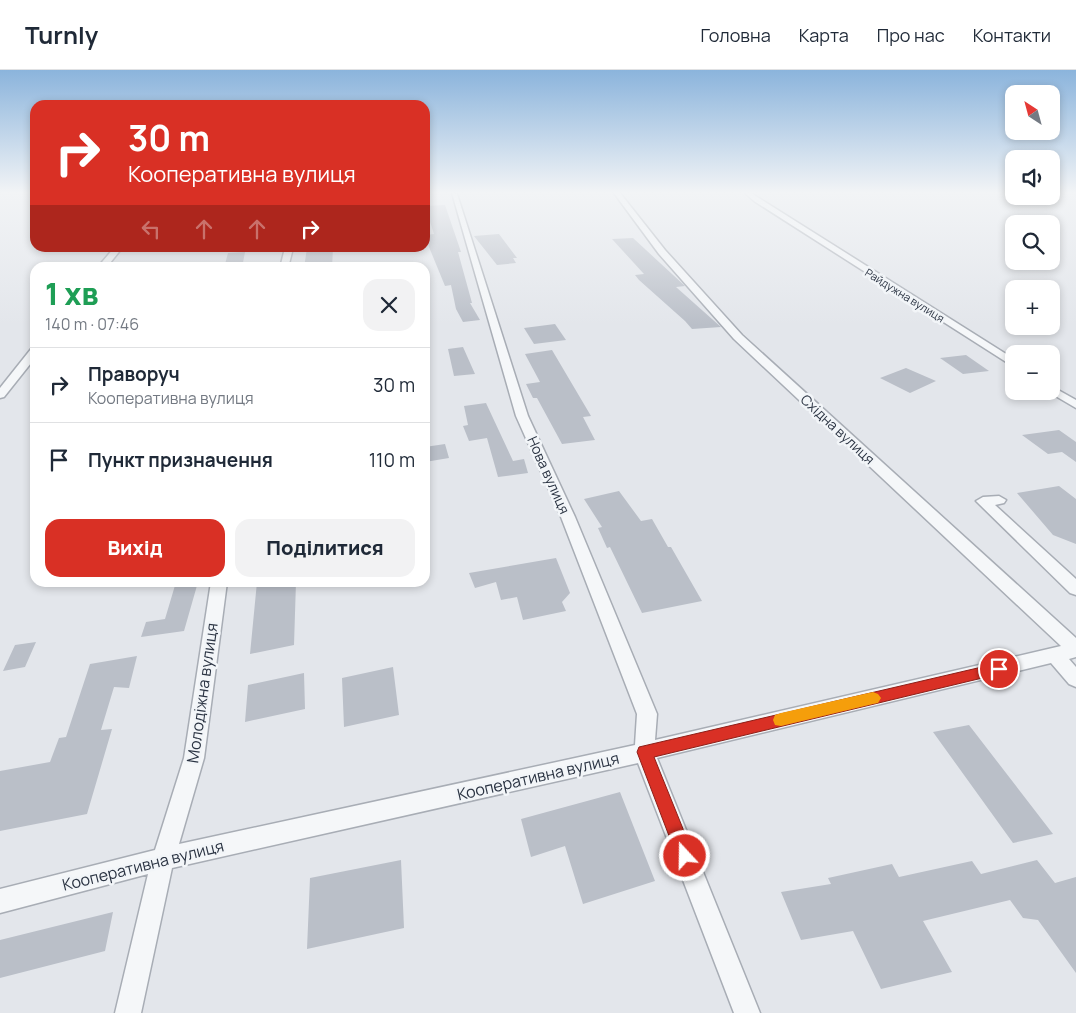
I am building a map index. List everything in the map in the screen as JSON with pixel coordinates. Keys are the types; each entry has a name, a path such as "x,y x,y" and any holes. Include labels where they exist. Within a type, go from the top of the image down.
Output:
{"street":[{"name":"Нова вулиця","path":"467,237 522,416 568,516 647,714 644,752"},
{"name":"Східна вулиця","path":"651,237 738,337 1076,650"},
{"name":"Райдужна вулиця","path":"814,237 1005,358"},
{"path":"106,262 115,252"},
{"path":"0,395 30,357"},
{"path":"1060,395 1076,405"},
{"path":"1000,500 983,502 1076,589"},
{"name":"Молодіжна вулиця","path":"128,1013 163,859 194,758 218,587"},
{"name":"Кооперативна вулиця","path":"0,901 163,859 644,752 1076,650"},
{"path":"1055,656 1076,679"},
{"path":"644,752 747,1013"}],"building":[{"path":"430,237 456,237 461,252 458,252 472,303 470,303 480,320 463,322 456,309 451,285 445,286 430,249"},
{"path":"475,237 501,237 517,258 513,258 516,263 497,265"},
{"path":"633,238 685,286 676,287 721,327 692,329 639,280 635,275 644,274 612,239"},
{"path":"245,252 243,262 226,262 228,253"},
{"path":"306,252 333,252 332,262 305,262"},
{"path":"555,324 566,340 534,344 524,328"},
{"path":"463,347 475,374 454,376 448,349"},
{"path":"552,350 591,416 583,417 595,440 562,444 537,398 533,398 526,384 540,382 525,354"},
{"path":"966,355 989,371 963,374 940,358"},
{"path":"906,368 936,381 910,393 880,378"},
{"path":"486,403 513,461 524,459 528,473 498,477 487,438 469,441 463,426 468,425 464,406"},
{"path":"1059,430 1076,442 1076,462 1062,452 1048,454 1022,435"},
{"path":"445,444 449,458 430,461 430,446"},
{"path":"1059,486 1076,499 1076,544 1053,535 1017,493"},
{"path":"619,491 641,521 652,519 668,547 671,547 702,601 642,613 610,547 607,548 598,528 602,527 584,499"},
{"path":"556,558 570,593 562,602 566,611 523,620 517,597 501,600 496,582 475,588 469,573"},
{"path":"175,587 197,587 184,631 141,637 146,622 165,619"},
{"path":"257,587 296,587 294,645 250,654"},
{"path":"36,642 25,667 3,671 15,645"},
{"path":"137,656 129,688 114,687 101,730 112,729 87,814 0,831 0,771 50,762 59,738 66,737 90,664"},
{"path":"393,667 399,715 344,727 342,678"},
{"path":"304,673 305,709 245,722 248,685"},
{"path":"969,725 1053,834 1013,843 933,732"},
{"path":"620,792 655,881 583,904 565,846 531,857 521,819"},
{"path":"401,860 404,928 307,949 310,878"},
{"path":"1037,860 1055,883 1076,877 1076,973 1038,920 1023,918 1010,900 923,921 952,972 881,989 853,931 801,940 781,892 831,884 828,878 892,864 899,877 972,861 981,874"},
{"path":"113,912 105,951 0,978 0,940"}],"slow traffic":[{"path":"781,720 873,698"}],"route":[{"path":"685,856 644,752 999,669"}]}
